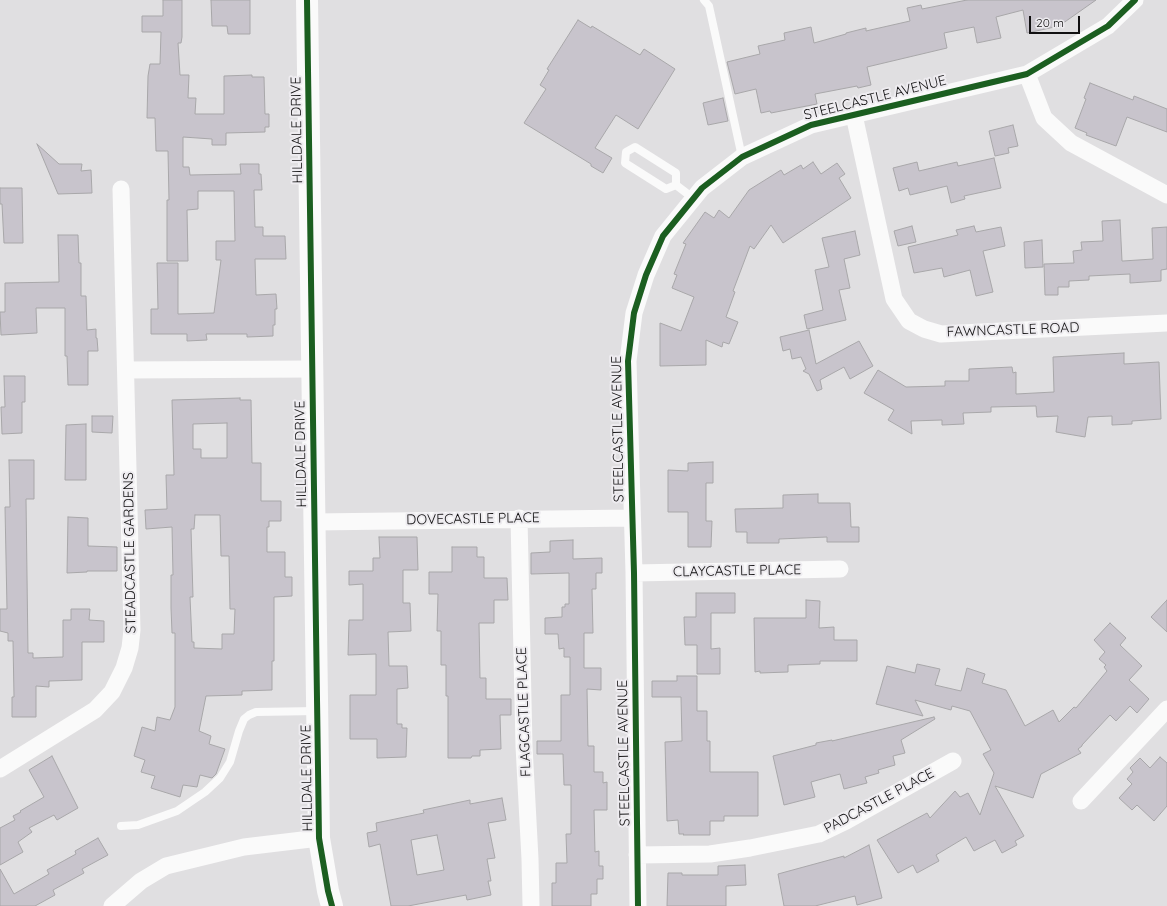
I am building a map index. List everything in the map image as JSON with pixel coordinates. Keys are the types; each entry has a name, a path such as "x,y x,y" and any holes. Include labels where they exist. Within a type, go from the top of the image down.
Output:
{"street":[{"name":"HILLDALE DRIVE","path":"307,0 320,838 328,891 332,906"},
{"name":"STEELCASTLE AVENUE","path":"638,906 634,573 631,518 628,361 634,313 646,275 663,236 702,188 742,157 811,125 1027,74 1108,26 1135,0"},
{"path":"1027,74 1044,118 1071,143 1167,195"},
{"name":"FAWNCASTLE ROAD","path":"854,115 894,299 909,321 924,329 941,334 1167,323"},
{"name":"STEADCASTLE GARDENS","path":"0,769 94,710 112,692 124,668 130,648 132,630 121,189"},
{"path":"126,370 312,368"},
{"name":"DOVECASTLE PLACE","path":"314,522 519,518 631,518"},
{"name":"FLAGCASTLE PLACE","path":"519,518 524,746 531,905"},
{"name":"CLAYCASTLE PLACE","path":"634,573 840,569"},
{"path":"1080,801 1167,709"},
{"name":"PADCASTLE PLACE","path":"637,855 710,854 750,848 819,834 846,821 953,761"},
{"path":"112,906 141,881 166,866 244,847 320,838"}],"lane":[{"path":"704,0 709,6 742,157"},
{"path":"635,147 676,172 676,185 666,188 625,163 626,152 635,147"},
{"path":"676,185 693,198"},
{"path":"121,826 138,824 177,811 205,792 220,778 230,762 239,730 244,719 249,715 256,712 318,711"}],"building":[{"path":"163,0 182,0 182,37 181,43 178,43 180,75 189,75 188,98 196,98 195,114 224,114 224,76 252,75 252,77 264,77 265,114 269,114 269,127 265,127 265,132 226,133 226,145 212,145 212,139 183,137 183,167 189,167 190,175 241,174 240,164 259,164 262,190 254,190 255,227 263,227 263,236 285,236 286,259 255,259 256,295 276,294 277,309 275,309 273,336 247,337 247,334 206,334 207,340 187,341 187,334 151,334 151,309 158,309 157,263 178,263 178,314 214,313 221,260 216,260 216,241 235,241 234,191 198,191 198,209 187,210 188,261 167,261 167,200 169,200 168,151 156,151 155,118 147,118 148,76 150,64 160,64 161,32 142,32 142,16 163,16"},
{"path":"211,0 250,0 250,34 228,34 227,26 212,26"},
{"path":"967,0 1096,0 1059,26 1027,33 1023,10 996,17 1001,38 977,43 974,27 944,33 947,48 867,67 871,85 858,88 857,86 815,94 817,104 771,113 770,111 761,113 756,89 735,94 727,62 760,54 758,46 785,40 784,33 811,27 814,43 866,28 866,31 910,21 907,8 921,5 922,9"},
{"path":"578,20 591,28 592,26 640,55 644,49 675,69 638,129 616,115 595,148 612,158 603,173 524,123 546,89 540,85 549,70 547,69"},
{"path":"1090,83 1133,100 1134,96 1167,109 1167,132 1127,117 1116,146 1086,135 1087,133 1075,128 1086,99 1084,98"},
{"path":"723,98 728,121 708,125 703,103"},
{"path":"1013,125 1018,146 1008,148 1009,153 995,156 989,131"},
{"path":"37,144 59,164 82,164 81,171 91,170 92,193 58,194"},
{"path":"994,158 1001,188 964,196 965,199 951,203 947,186 910,195 908,188 899,191 893,168 917,162 919,171 957,162 958,166"},
{"path":"813,162 821,174 837,163 845,174 839,178 851,198 783,243 771,225 754,249 750,246 733,291 735,292 726,317 738,322 729,344 723,342 722,347 706,340 706,365 660,366 660,323 681,331 694,297 672,288 677,275 674,274 686,244 683,243 705,212 714,218 719,210 729,218 749,190 781,170 784,175 801,165 803,169"},
{"path":"0,188 22,188 23,243 4,243"},
{"path":"1120,220 1122,261 1153,259 1152,228 1167,227 1167,269 1161,270 1161,281 1130,283 1130,274 1089,276 1089,280 1069,281 1069,287 1058,287 1058,295 1045,295 1044,264 1074,263 1073,251 1082,250 1081,242 1103,241 1102,221"},
{"path":"912,226 916,242 898,246 894,231"},
{"path":"974,226 976,232 1001,227 1005,246 983,251 993,292 976,296 970,270 944,277 942,268 914,273 908,247 958,235 956,230"},
{"path":"855,231 860,255 844,259 850,288 839,290 846,320 807,329 804,315 823,310 815,270 829,267 822,238"},
{"path":"58,235 78,235 79,263 81,263 81,296 86,296 87,330 96,329 98,351 88,351 88,385 68,385 67,356 65,356 65,308 36,308 37,333 1,335 0,312 5,312 5,283 59,282"},
{"path":"1042,240 1043,267 1025,268 1024,242"},
{"path":"809,330 816,364 859,341 873,366 850,379 844,367 820,380 822,389 817,391 809,374 803,371 806,369 801,357 792,359 790,349 783,351 780,337"},
{"path":"1124,353 1124,364 1159,362 1161,419 1132,421 1132,424 1112,425 1112,416 1088,417 1085,437 1056,432 1058,416 1037,417 1036,406 991,407 991,412 963,413 964,424 942,425 942,420 911,421 912,434 888,420 894,410 864,393 878,370 906,387 945,386 945,381 969,381 969,369 1012,367 1013,373 1016,372 1016,394 1054,392 1053,357"},
{"path":"4,376 25,376 25,402 22,402 22,433 2,434 1,407 5,407"},
{"path":"240,398 240,400 251,400 252,463 261,463 261,501 281,501 281,521 269,521 269,527 267,527 267,552 285,552 285,577 292,577 292,596 274,597 274,661 272,661 272,690 242,691 242,695 206,696 199,731 211,736 209,744 225,749 216,774 212,778 200,775 197,787 183,785 180,797 151,788 155,776 141,772 145,760 134,756 142,727 155,731 157,717 170,720 175,707 175,633 172,633 171,608 171,575 173,575 172,527 146,529 145,510 167,509 166,475 174,475 172,400","holes":["227,423 227,458 201,458 201,449 193,449 193,424","195,515 220,515 221,556 229,556 230,609 235,609 234,634 222,634 222,649 194,648 194,642 192,642 190,597 193,597 191,529 194,529"]},
{"path":"92,416 113,416 112,433 92,432"},
{"path":"86,424 86,480 65,480 66,425"},
{"path":"9,460 34,460 34,499 26,499 28,653 33,653 33,658 63,657 63,620 71,620 71,609 90,609 89,620 104,621 104,642 82,642 82,680 49,681 49,687 36,686 36,717 12,717 12,697 14,697 13,641 8,641 8,633 0,631 0,609 7,609 5,507 10,507"},
{"path":"713,462 713,483 706,483 706,521 712,521 711,547 688,547 688,512 668,512 668,470 688,471 688,463"},
{"path":"818,494 818,503 850,503 851,527 859,527 859,542 827,542 827,537 779,539 779,543 747,543 747,532 736,532 735,509 783,508 783,495"},
{"path":"68,517 88,518 88,546 117,547 117,571 67,573"},
{"path":"379,537 417,537 418,570 403,570 403,603 410,603 411,631 388,632 389,666 407,666 408,688 397,689 397,724 402,724 402,728 407,728 406,757 377,758 377,739 350,739 350,695 376,695 376,654 348,655 349,620 363,620 363,584 349,585 349,571 373,571 373,558 380,558"},
{"path":"573,540 573,559 602,558 602,573 596,573 596,589 592,589 593,633 584,633 584,668 601,668 601,690 587,689 588,746 594,746 594,772 603,772 603,783 607,782 607,810 594,810 595,852 599,851 599,866 603,866 603,879 597,879 597,894 591,894 591,906 552,906 552,883 556,883 556,863 567,863 566,834 571,834 571,785 564,785 563,754 537,754 537,741 561,741 561,695 570,695 570,657 564,657 564,648 559,649 558,634 545,634 545,618 562,617 562,607 565,607 565,604 569,604 569,573 531,574 531,553 550,552 550,541"},
{"path":"452,547 477,547 477,557 484,557 484,578 507,578 508,600 494,600 494,623 479,623 480,678 486,678 486,699 511,699 511,715 500,715 501,749 480,750 480,756 472,756 471,758 448,758 448,696 446,696 446,665 441,665 441,631 437,631 438,594 429,594 429,572 452,572"},
{"path":"696,593 735,593 735,613 711,613 711,649 720,648 720,674 697,674 697,645 685,645 684,617 696,617"},
{"path":"806,600 820,601 819,628 834,627 834,640 857,640 857,661 820,661 820,664 788,665 788,672 755,672 754,618 806,618"},
{"path":"1167,600 1167,632 1151,617"},
{"path":"1110,623 1126,638 1120,645 1142,666 1129,680 1149,699 1137,713 1130,706 1116,721 1110,715 1078,749 1081,753 1041,774 1033,798 995,786 1024,836 1015,841 1017,845 1002,853 995,840 974,851 966,837 936,855 939,861 917,873 913,865 898,873 877,840 927,813 930,818 955,791 960,797 968,793 980,815 994,773 983,754 991,750 970,711 952,706 951,710 915,700 923,716 876,704 887,666 915,673 917,664 940,669 935,685 961,691 967,668 985,674 982,683 1006,690 1025,726 1053,710 1059,722 1074,707 1076,708 1107,671 1104,667 1106,665 1099,659 1105,652 1094,640"},
{"path":"677,676 697,676 697,711 707,711 707,741 710,741 710,772 758,772 758,816 724,816 724,821 710,821 710,835 679,834 678,820 667,821 665,742 682,741 681,697 652,697 652,681 677,681"},
{"path":"934,717 935,719 901,740 905,753 893,756 895,765 878,770 879,773 865,777 867,783 844,789 840,774 811,782 815,797 784,805 773,756 816,745 816,743 832,741"},
{"path":"52,756 78,808 57,820 54,815 29,828 32,832 18,842 23,852 0,865 0,828 15,820 13,816 21,812 20,811 44,797 29,770"},
{"path":"1160,757 1167,763 1167,806 1154,821 1137,805 1132,810 1119,798 1132,784 1127,779 1133,772 1130,768 1140,758 1150,768"},
{"path":"502,798 506,820 488,823 495,858 487,859 491,881 488,881 491,895 467,900 466,895 408,906 391,906 380,844 369,847 367,833 377,831 376,823 424,813 423,810 470,800 470,804","holes":["437,835 444,870 417,875 411,840"]},
{"path":"98,838 108,855 82,869 84,873 53,890 55,895 35,906 0,906 0,869 14,894 49,874 47,870 76,854 75,851"},
{"path":"869,845 882,898 857,905 855,896 815,906 784,906 778,874 844,856 844,858"},
{"path":"745,865 746,885 726,886 726,906 667,906 668,873 682,873 682,875 718,875 718,866"}],"cycle path":[{"path":"307,0 319,838 332,906"},
{"path":"638,906 634,573 628,361 634,313 646,275 663,236 702,188 742,157 811,125 1027,74 1108,26 1135,0"}]}
